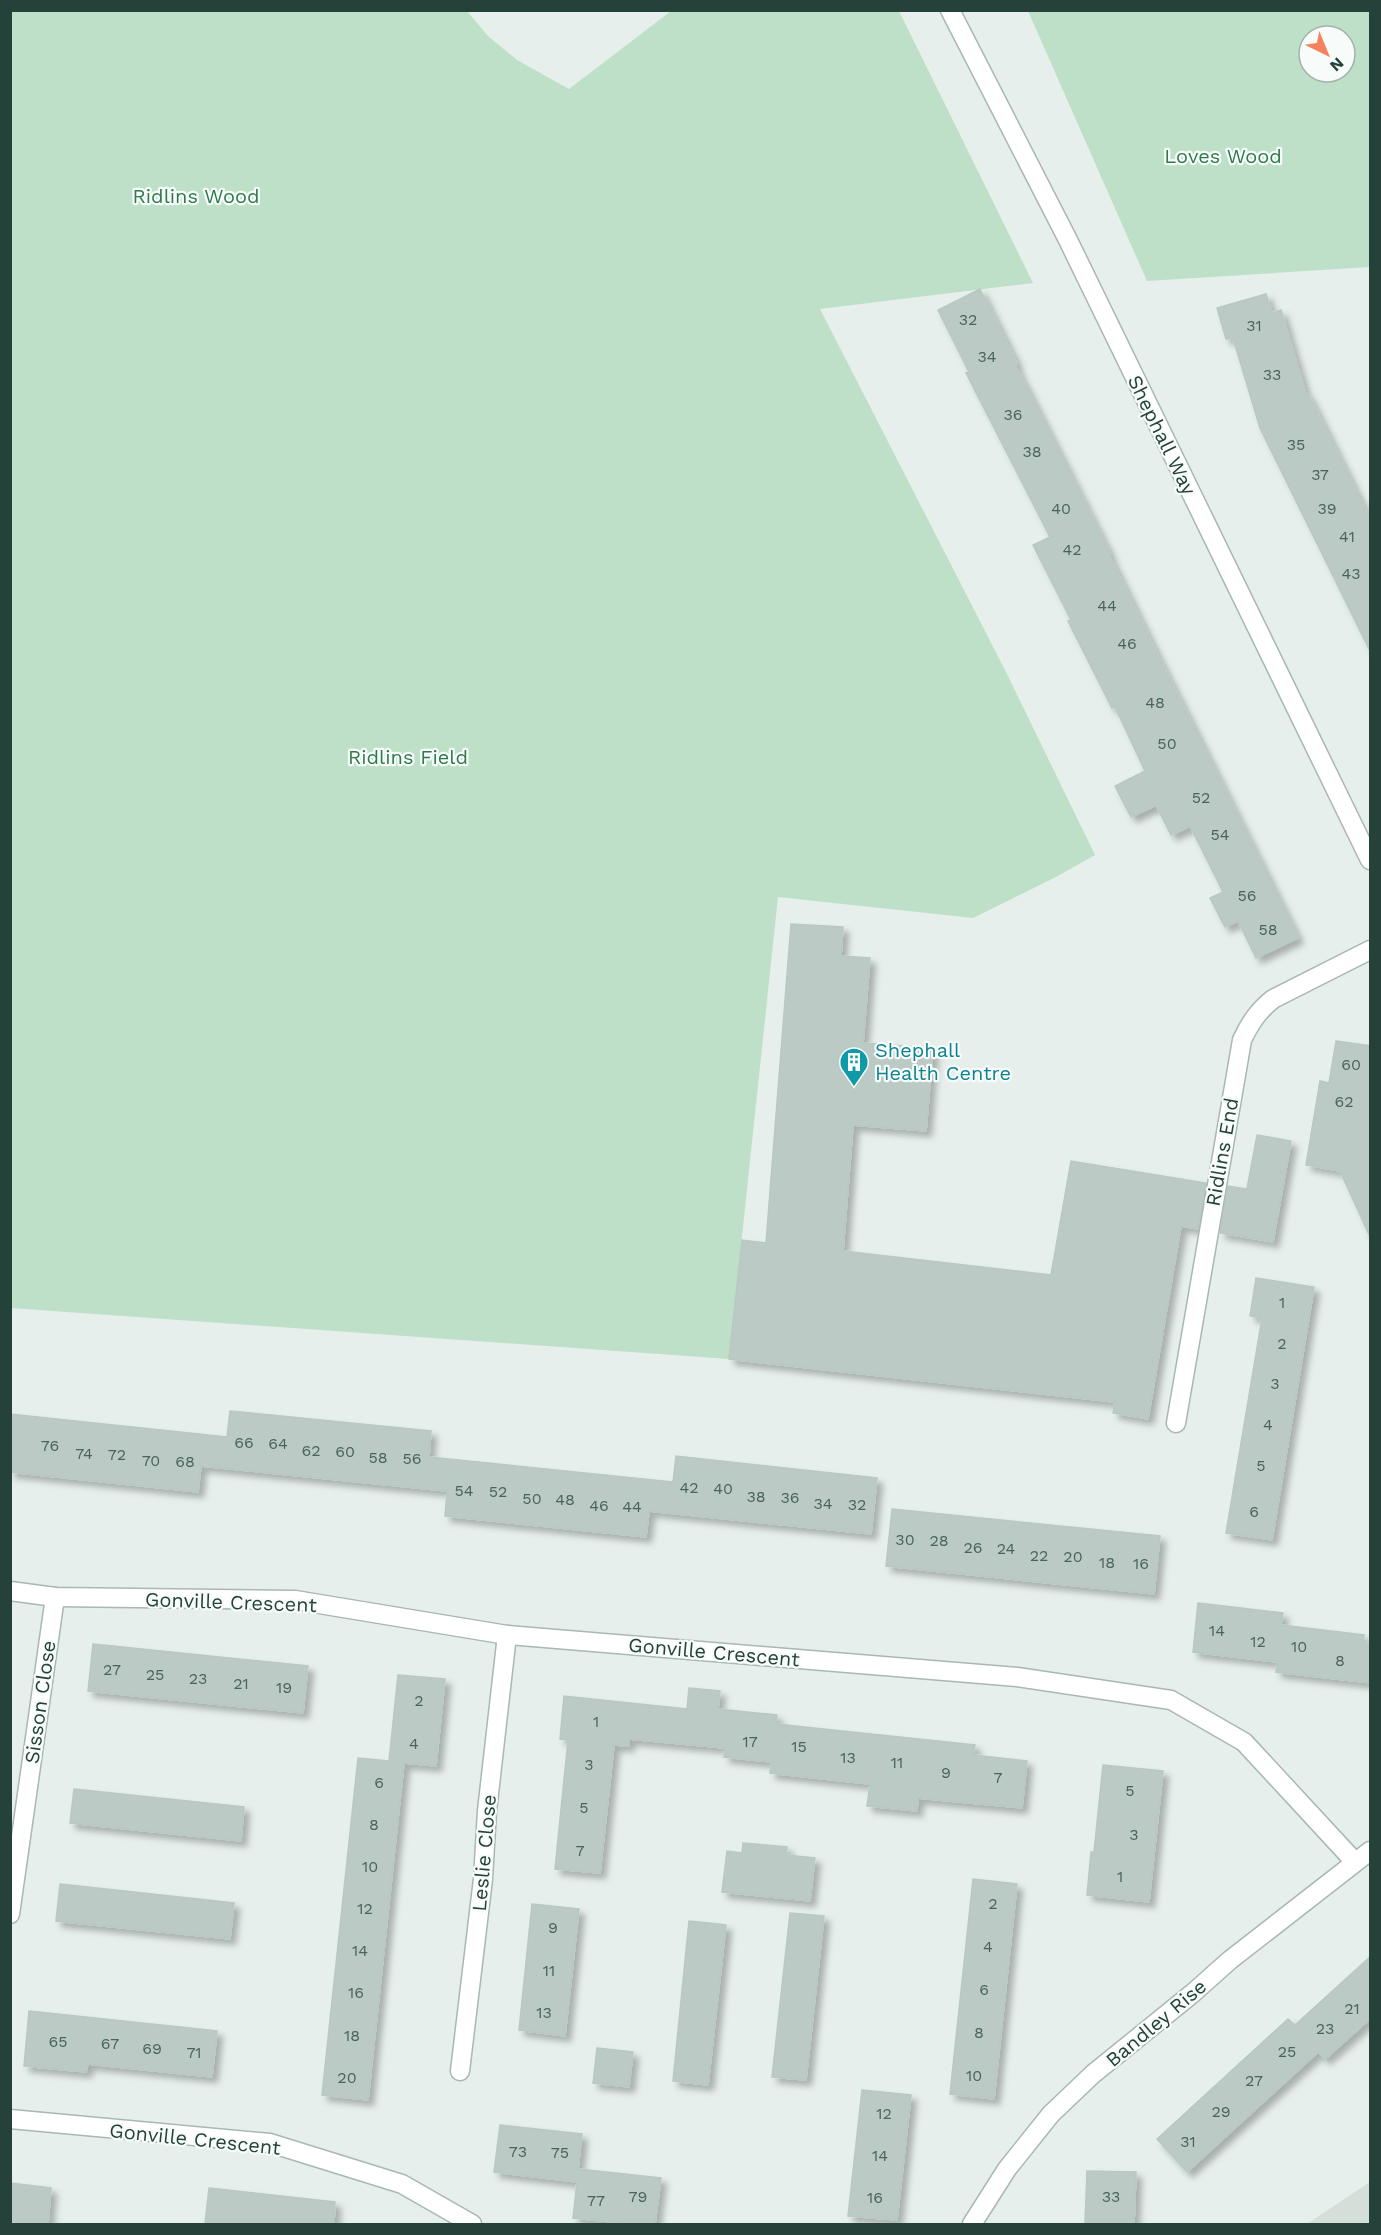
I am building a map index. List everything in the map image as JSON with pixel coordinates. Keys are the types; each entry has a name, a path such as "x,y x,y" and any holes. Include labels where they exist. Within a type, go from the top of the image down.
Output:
{"street":[{"name":"Shephall Way","path":"950,10 1068,240 1371,861"},
{"name":"Ridlins End","path":"1176,1423 1242,1040 1249,1024 1273,999 1371,950"},
{"name":"Gonville Crescent","path":"10,1591 55,1597 295,1600 507,1635 1017,1677 1171,1700 1244,1742 1355,1862"},
{"name":"Sisson Close","path":"10,1914 55,1597"},
{"name":"Leslie Close","path":"459,2071 483,1879 487,1810 507,1635"},
{"name":"Bandley Rise","path":"972,2224 1007,2169 1051,2114 1093,2074 1193,1993 1230,1959 1371,1851"},
{"name":"Gonville Crescent","path":"10,2119 270,2143 402,2184 472,2224"}],"shaded area":[{"path":"1370,2182 1370,2224 1307,2224"}],"green space":[{"name":"Ridlins Field","path":"10,11 467,11 488,36 517,60 569,89 671,11 899,11 1033,283 820,309 1006,672 1095,855 973,918 778,897 729,1359 11,1308"},
{"name":"Loves Wood","path":"1028,11 1370,11 1370,267 1147,281"}],"building":[{"path":"980,289 1017,364 1015,365 1298,938 1256,958 1238,921 1225,927 1210,898 1223,892 1190,826 1171,835 1156,805 1131,817 1115,786 1145,771 1115,707 1112,708 1068,621 1071,620 1033,545 1050,537 966,373 969,372 938,310"},
{"path":"1266,294 1272,313 1281,310 1306,395 1308,394 1371,522 1371,653 1260,428 1233,338 1226,339 1217,308"},
{"path":"791,924 843,927 841,956 870,958 863,1043 933,1048 926,1131 853,1125 843,1251 1051,1275 1071,1161 1206,1183 1198,1229 1181,1226 1148,1419 1113,1413 1115,1402 729,1359 742,1240 766,1243"},
{"path":"1336,1041 1371,1046 1371,1239 1340,1171 1306,1165 1320,1081 1329,1083"},
{"path":"1257,1135 1291,1141 1273,1242 1220,1233 1228,1186 1247,1189"},
{"path":"1256,1278 1314,1287 1272,1540 1226,1533 1262,1318 1250,1316"},
{"path":"230,1411 431,1431 429,1457 673,1482 676,1456 877,1478 871,1534 649,1511 646,1537 445,1516 447,1491 201,1466 198,1492 10,1472 10,1414 227,1437"},
{"path":"892,1509 1160,1536 1154,1594 886,1566"},
{"path":"1198,1603 1283,1613 1281,1625 1364,1635 1363,1643 1371,1644 1371,1683 1276,1672 1277,1662 1193,1652"},
{"path":"93,1644 308,1666 303,1713 88,1691"},
{"path":"398,1675 445,1679 436,1766 404,1763 368,2100 322,2095 358,1758 389,1761"},
{"path":"689,1688 720,1691 718,1709 777,1715 776,1724 975,1745 973,1755 1027,1761 1022,1808 918,1798 917,1811 867,1806 870,1784 770,1773 772,1762 724,1757 725,1748 629,1739 629,1746 614,1745 600,1873 555,1869 568,1740 560,1739 564,1696 687,1709"},
{"path":"1103,1765 1163,1771 1149,1902 1087,1895"},
{"path":"74,1789 244,1807 241,1841 70,1823"},
{"path":"743,1843 787,1847 786,1855 815,1858 810,1901 722,1892 727,1851 742,1853"},
{"path":"973,1879 1017,1884 994,2099 950,2094"},
{"path":"60,1884 234,1903 230,1939 56,1921"},
{"path":"532,1904 579,1909 565,2036 519,2030"},
{"path":"790,1913 824,1916 806,2080 772,2077"},
{"path":"689,1921 726,1925 708,2085 673,2081"},
{"path":"1371,1956 1371,2018 1325,2059 1318,2052 1187,2172 1157,2139 1288,2019 1295,2025"},
{"path":"29,2011 217,2031 212,2077 88,2064 86,2072 24,2066"},
{"path":"597,2048 633,2052 629,2087 593,2083"},
{"path":"862,2090 911,2095 897,2220 848,2216"},
{"path":"500,2125 582,2134 578,2169 661,2178 655,2224 573,2218 577,2182 494,2172"},
{"path":"1087,2171 1136,2172 1134,2224 1085,2224"},
{"path":"10,2183 51,2188 48,2224 10,2224"},
{"path":"209,2188 335,2202 334,2224 205,2224"}],"place":[{"name":"Shephall Health Centre","path":"854,1088"}],"park label":[{"name":"Ridlins Wood","path":"196,196"}]}
